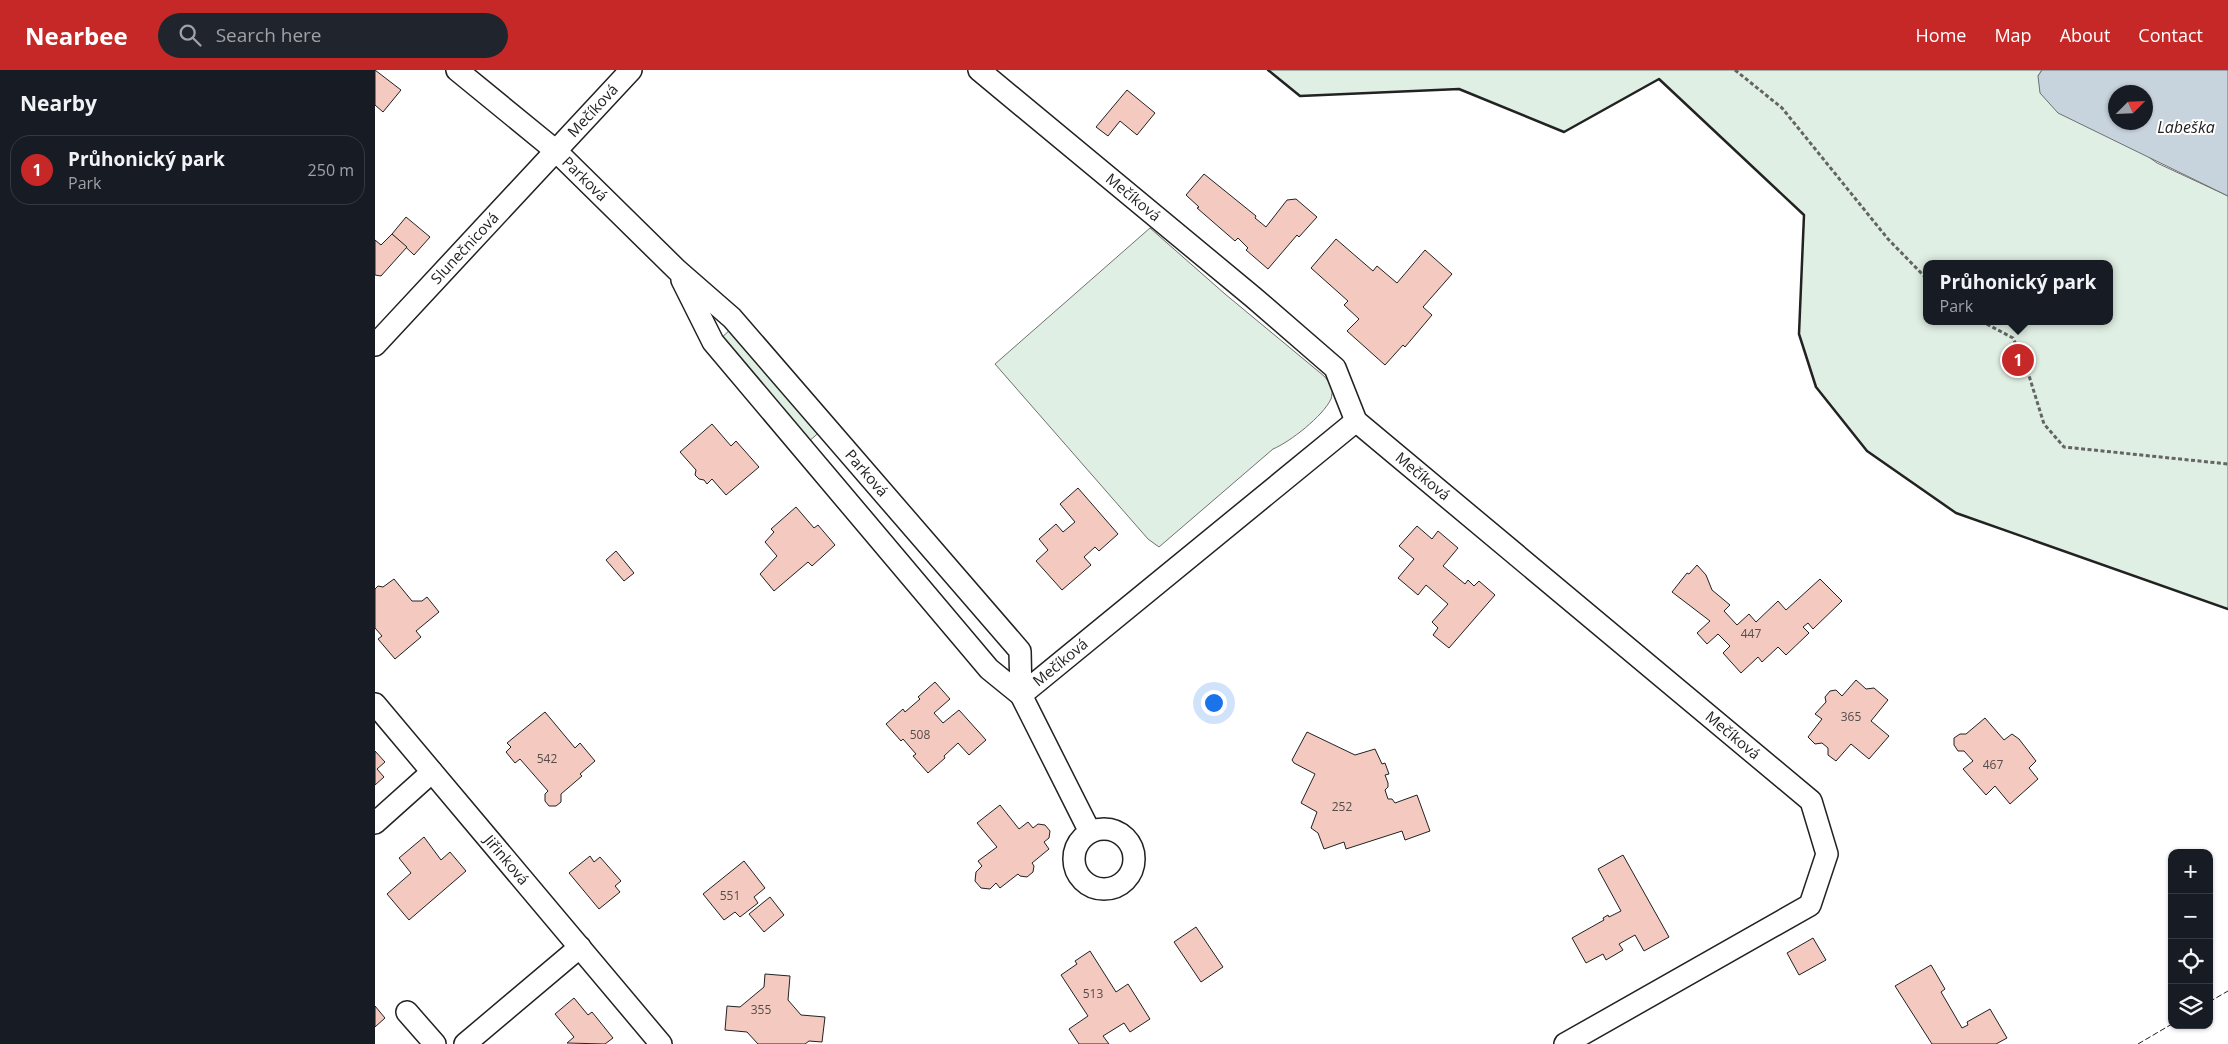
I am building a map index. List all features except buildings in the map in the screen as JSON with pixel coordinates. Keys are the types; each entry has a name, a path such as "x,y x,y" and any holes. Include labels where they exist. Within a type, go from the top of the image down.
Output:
{"street":[{"name":"Parková","path":"457,70 556,151 677,270 732,318 1019,651 1021,695"},
{"name":"Mečíková","path":"556,151 631,70"},
{"name":"Mečíková","path":"979,70 1253,297 1335,368 1356,421 1811,801 1827,854 1810,905 1565,1044"},
{"name":"Slunečnicová","path":"377,338 556,151"},
{"name":"Parková","path":"677,270 713,342 989,669 1021,695 1091,832"},
{"name":"Mečíková","path":"1021,695 1356,421"},
{"name":"Jiřinková","path":"375,704 661,1044"},
{"path":"375,823 432,772"},
{"path":"465,1044 580,948"},
{"path":"407,1012 435,1044"}],"path":[{"path":"1735,70 1782,108 1888,240 1923,275"},
{"path":"1989,325 2013,338 2026,366 2043,424 2064,447 2228,464"}],"green space":[{"path":"1268,70 2042,70 2038,76 2108,127 2108,130 2112,130 2157,163 2228,196 2228,609 1956,513 1867,451 1816,387 1799,334 1804,215 1659,79 1564,132 1459,89 1300,96"},
{"path":"1150,228 1225,294 1324,376 1333,387 1331,399 1327,406 1314,420 1297,435 1273,449 1159,547 1148,539 995,364"},
{"path":"732,328 823,429 807,443 719,340"}],"water":[{"name":"Labeška","path":"2042,70 2228,70 2228,196 2058,113 2040,93 2038,76"}],"fence":[{"path":"2213,1000 2228,991"},
{"path":"2138,1044 2168,1026"}],"wall":[{"path":"1268,70 1300,96 1459,89 1564,132 1659,79 1804,215 1799,334 1816,387 1867,451 1956,513 2228,609"}],"place":[{"name":"Průhonický park","path":"2018,360"}]}
